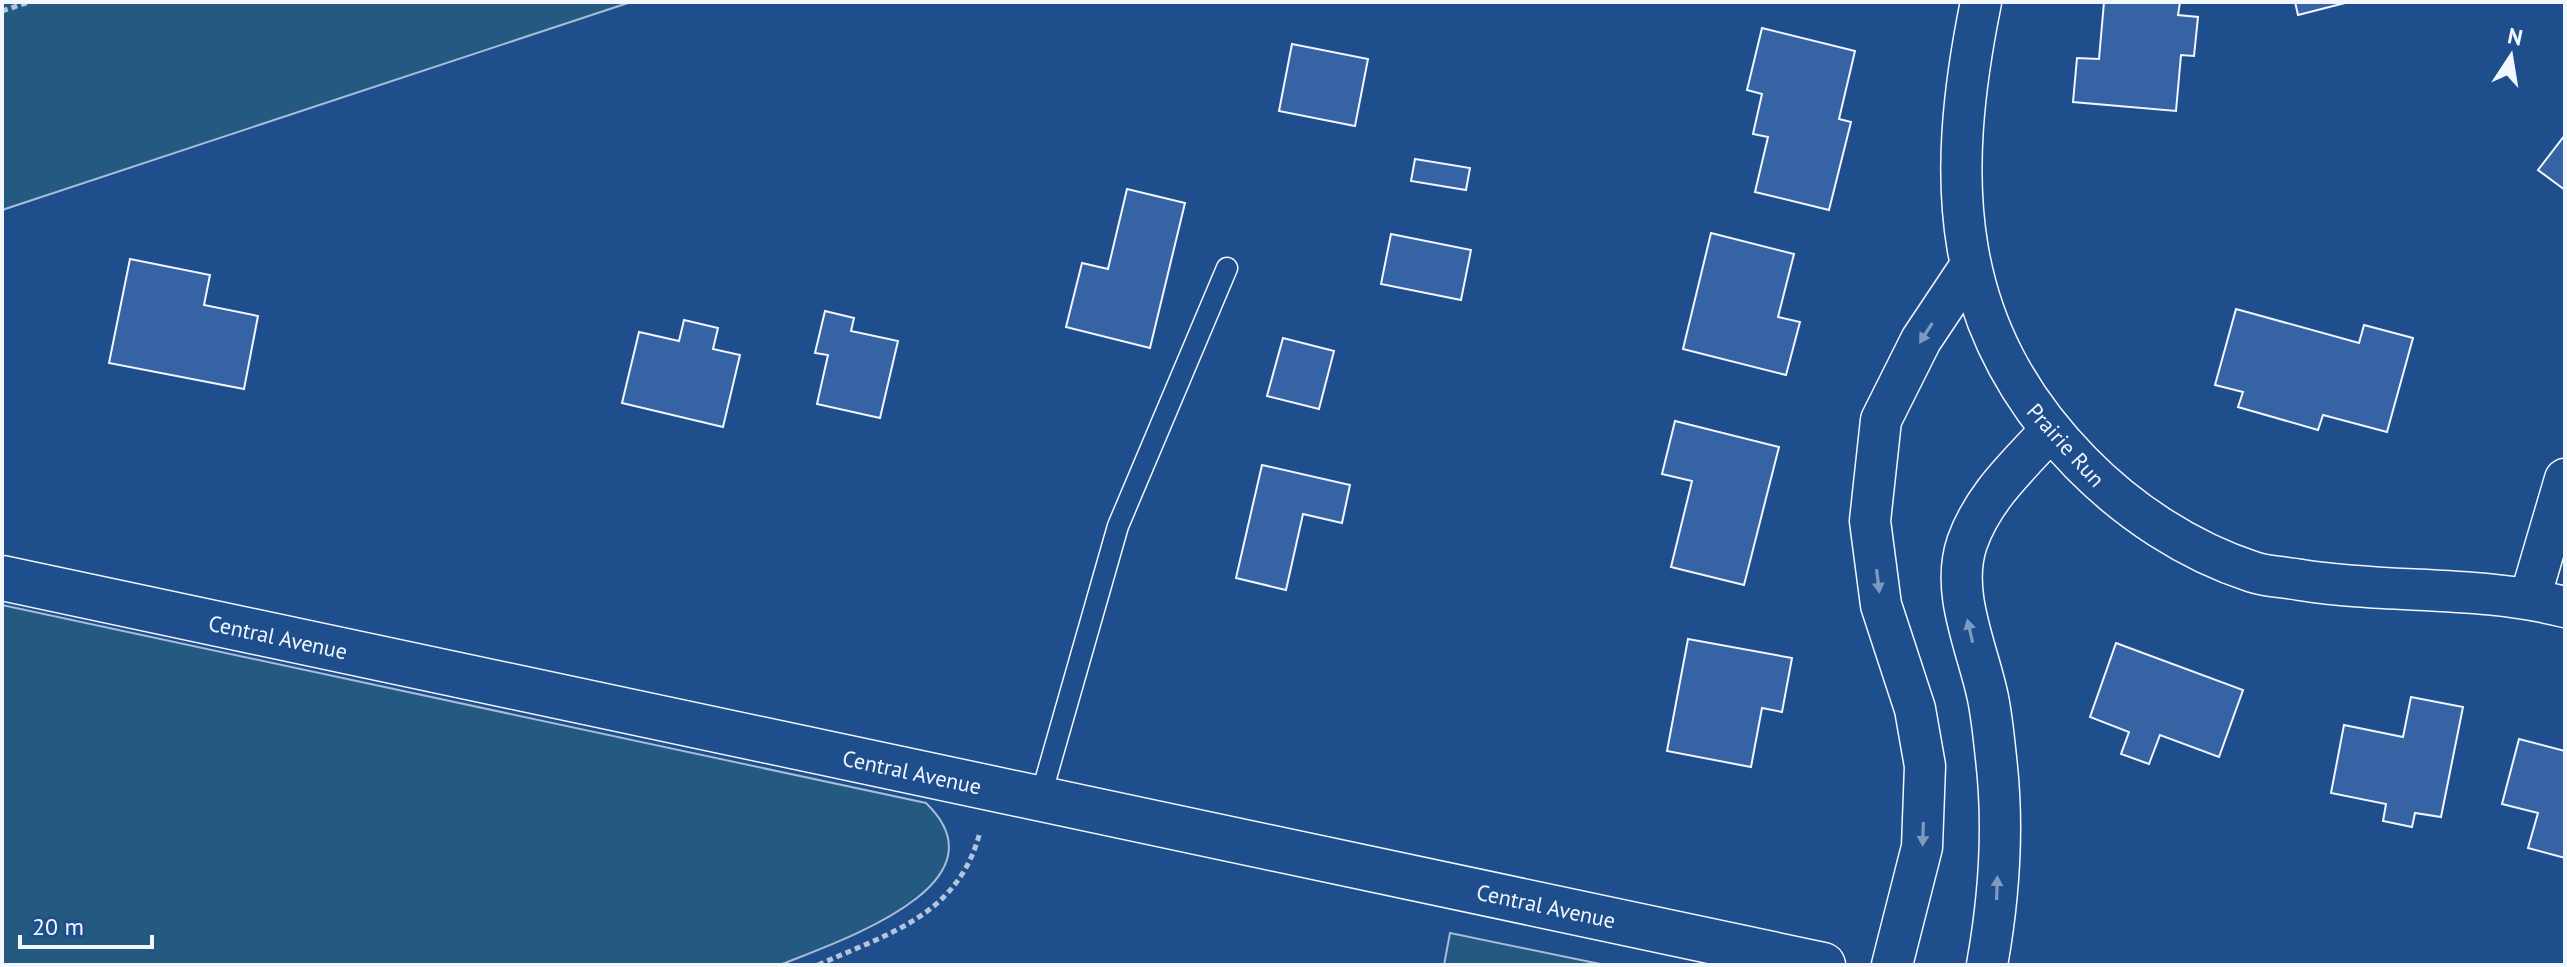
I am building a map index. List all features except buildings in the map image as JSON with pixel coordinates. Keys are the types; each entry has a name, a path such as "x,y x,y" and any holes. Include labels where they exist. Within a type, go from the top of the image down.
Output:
{"street":[{"name":"Prairie Run","path":"1981,2 1966,76 1960,175 1969,268 1992,340 2026,401 2050,431 2112,495 2181,540 2254,572 2327,584 2530,600"},
{"path":"1892,965 1922,847 1925,766 1915,709 1879,591 1870,521 1881,420 1921,340 1969,268"},
{"path":"1987,965 1996,916 1997,762 1988,699 1969,626 1962,582 1965,557 1986,502 2050,431"},
{"path":"2530,600 2565,479"},
{"name":"Central Avenue","path":"2,578 1823,965"}],"lane":[{"path":"1040,799 1118,526 1227,268"}],"path":[{"path":"2,11 29,2"},
{"path":"818,965 894,931 940,903 964,877 992,788"}],"shaded area":[{"path":"2,2 631,2 2,210"},
{"path":"2,605 926,803 946,833 947,860 932,884 906,906 838,942 780,965 2,965"},
{"path":"1450,933 1605,965 1444,965"}]}
